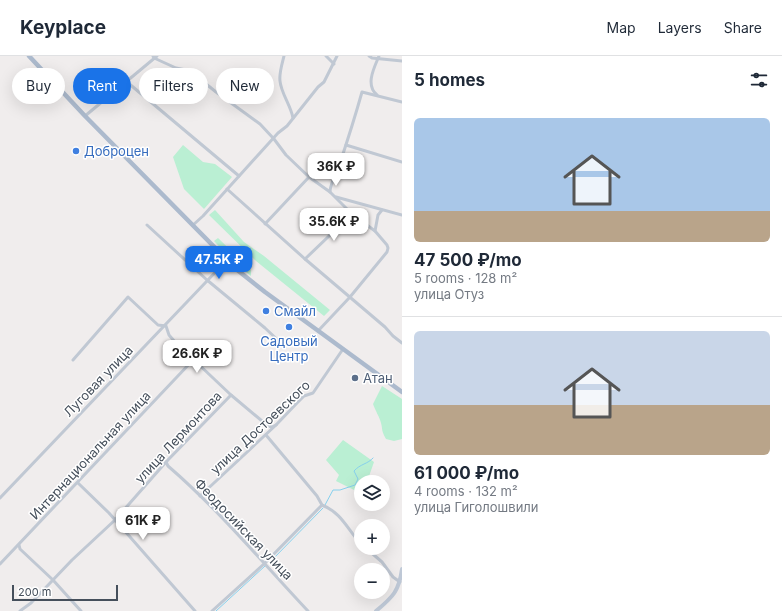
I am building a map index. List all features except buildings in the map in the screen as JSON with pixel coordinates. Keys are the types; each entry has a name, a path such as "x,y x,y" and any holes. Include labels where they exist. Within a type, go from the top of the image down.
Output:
{"main road":[{"path":"29,56 85,116 227,260 250,280 402,392"}],"street":[{"path":"284,56 280,70 280,83 293,118"},
{"path":"326,56 334,64"},
{"path":"193,225 203,216 278,133 287,126 324,82 337,56"},
{"path":"369,56 402,61"},
{"path":"131,78 155,57 176,68 186,70 196,75 216,92 260,124 286,155 309,177 338,198 402,215"},
{"path":"378,57 370,83 371,88 379,96"},
{"path":"131,85 239,176"},
{"path":"330,192 330,188 336,177 362,92 402,102"},
{"path":"85,116 100,104"},
{"path":"346,145 402,162"},
{"path":"265,224 309,177"},
{"path":"227,189 304,259 402,343"},
{"path":"318,331 350,297 388,248 375,231 352,214 330,192"},
{"path":"375,231 378,215 382,210"},
{"path":"304,259 352,214"},
{"path":"147,225 207,280 282,344"},
{"name":"Луговая улица","path":"0,498 166,326 227,260"},
{"path":"73,360 128,297 158,325 166,326 169,335 175,342 231,395 268,426 272,427 276,425"},
{"name":"улица Достоевского","path":"200,496 266,435 300,399 313,393 343,349"},
{"name":"Интернациональная улица","path":"0,564 193,360"},
{"name":"улица Лермонтова","path":"20,611 31,603 72,560 115,520 166,462 231,395"},
{"path":"266,435 317,496 322,505 337,514 354,535"},
{"name":"Феодосийская улица","path":"166,462 168,466 200,496 265,563 281,583 308,611"},
{"path":"78,483 115,520 195,611"},
{"path":"212,611 265,563 322,505"},
{"path":"19,545 20,549 53,580 81,611"},
{"path":"374,555 382,562 400,586"},
{"path":"376,611 388,602 400,586 402,569"}],"green space":[{"path":"183,145 203,162 215,164 232,177 204,209 184,189 173,157"},
{"path":"215,210 244,242 264,256 330,310 324,316 256,261 209,215"},
{"path":"218,238 251,270 251,276 236,264 214,241"},
{"path":"382,386 402,399 402,439 394,441 386,439 383,434 380,421 373,404"},
{"path":"343,440 374,462 369,475 354,475 354,490 336,481 339,475 326,460"}],"waterway":[{"path":"325,505 333,490 340,490 355,485 358,479 354,471 373,458"},
{"path":"271,561 323,508"},
{"path":"216,611 265,566"}],"place":[{"name":"Доброцен","path":"76,151"},
{"name":"Смайл","path":"266,311"},
{"name":"Садовый Центр","path":"289,327"},
{"name":"Атан","path":"355,378"}]}
